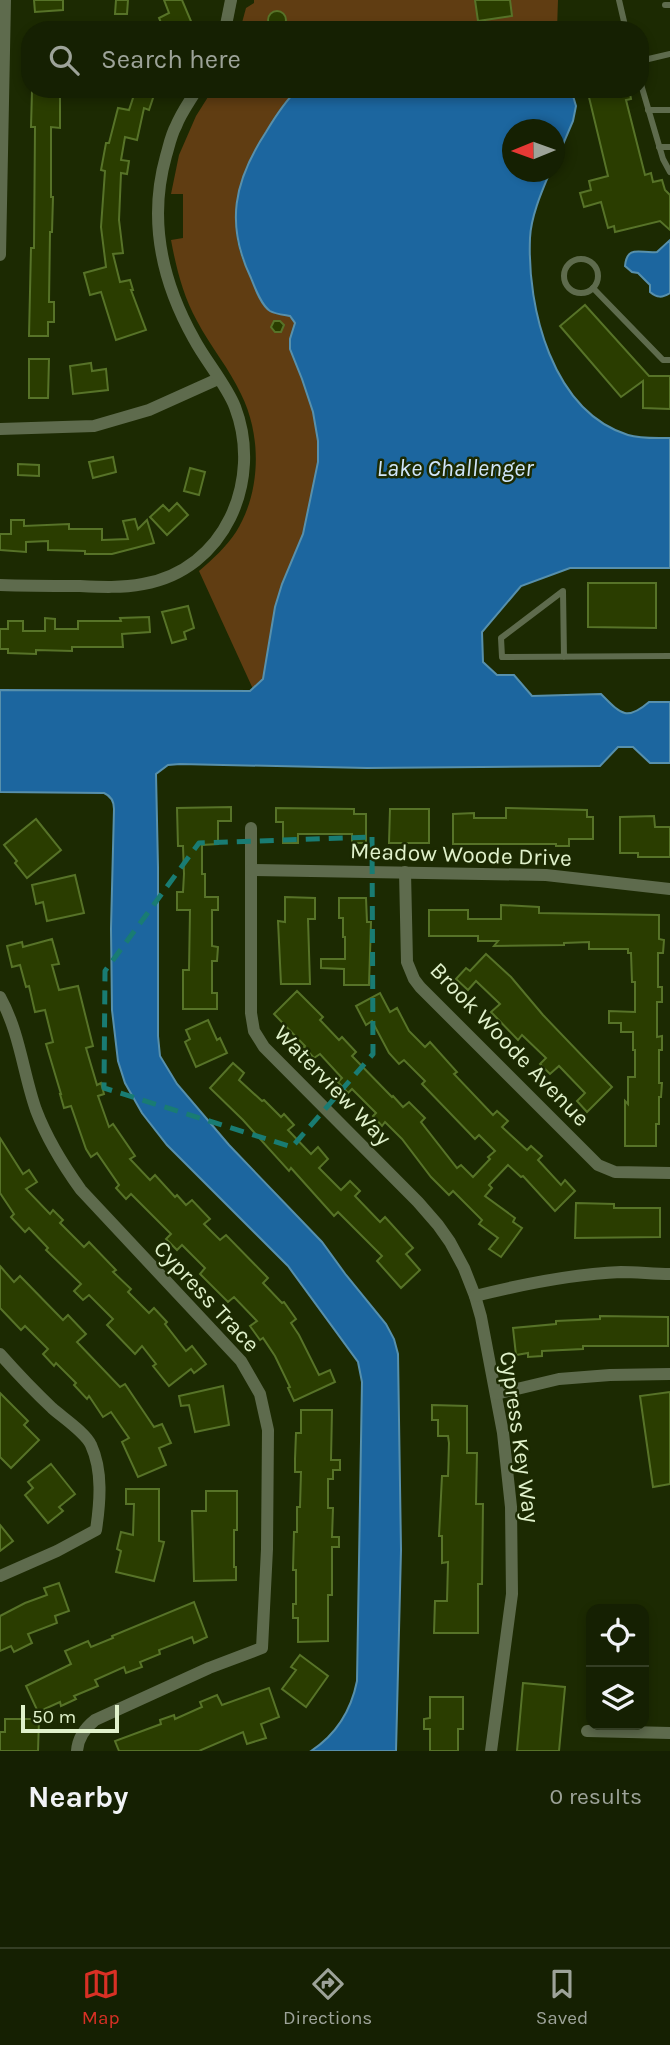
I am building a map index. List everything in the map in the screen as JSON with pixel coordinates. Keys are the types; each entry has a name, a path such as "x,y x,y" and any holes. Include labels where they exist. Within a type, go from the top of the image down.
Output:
{"street":[{"path":"0,255 5,0"},
{"path":"227,21 230,2"},
{"path":"0,585 121,587 146,584 171,575 193,562 213,544 235,510 243,474 242,428 234,403 195,341 177,305 166,276 157,232 160,177 175,126 192,98"},
{"path":"0,429 94,426 149,410 218,379"},
{"name":"Waterview Way","path":"251,828 251,1022 258,1039 438,1225 464,1268 475,1296"},
{"name":"Meadow Woode Drive","path":"251,870 546,876 670,889"},
{"name":"Brook Woode Avenue","path":"405,872 407,962 421,986 598,1164 615,1172 670,1173"},
{"name":"Cypress Trace","path":"0,997 17,1037 37,1112 64,1166 81,1190 242,1360 260,1394 268,1430 268,1536 262,1648 209,1668 95,1720 82,1734 77,1751"},
{"path":"475,1296 580,1275 622,1272 670,1274"},
{"name":"Cypress Key Way","path":"475,1296 503,1433 511,1507 512,1594 491,1751"},
{"path":"0,1354 90,1443 100,1486 96,1530 0,1576"},
{"path":"496,1394 559,1379 610,1374 670,1374"},
{"path":"587,1731 670,1733"}],"lane":[{"path":"619,0 624,21"},
{"path":"649,59 670,54"},
{"path":"645,98 663,159 670,172"},
{"path":"648,110 670,110"},
{"path":"659,147 670,147"},
{"path":"581,258 592,262 598,272 597,284 593,288 582,293 567,285 564,273 570,263 581,258"},
{"path":"593,288 663,360 670,360"},
{"path":"564,657 564,591 501,638 502,657 564,657 670,656"}],"highlighted area":[{"path":"372,837 373,1054 292,1147 104,1088 105,971 199,843"}],"shaded area":[{"path":"254,0 558,0 557,21 242,21 246,8 254,3"},
{"path":"207,98 290,98 259,142 245,172 237,203 236,235 242,259 269,311 290,316 295,323 290,350 313,412 318,462 303,534 275,607 263,679 253,689 199,571 236,532 250,499 256,464 253,428 248,410 236,384 192,311 171,240 183,238 183,194 171,194 179,155 196,116"}],"water":[{"name":"Lake Challenger","path":"290,98 574,98 576,106 573,121 565,140 565,119 502,119 502,182 546,182 535,212 530,238 533,295 540,325 549,354 563,381 580,404 602,423 628,435 670,438 670,568 570,568 521,586 482,632 483,662 497,675 514,675 532,696 601,694 624,713 634,712 649,702 670,702 670,763 650,763 633,747 618,747 600,766 367,768 180,764 168,765 156,774 160,1056 177,1084 229,1145 322,1242 386,1324 398,1354 401,1550 396,1751 311,1751 342,1721 357,1681 362,1382 358,1362 288,1266 167,1145 142,1113 125,1083 118,1061 112,1010 112,799 104,793 0,792 0,690 250,691 263,679 275,607 303,534 318,462 313,412 290,349 295,323 290,316 277,314 264,305 243,258 236,221 240,185 246,168 280,109"},
{"path":"670,240 670,293 657,296 650,292 650,285 638,273 625,266 626,259 632,252 657,252"}],"building":[{"path":"34,0 63,0 63,10 35,12"},
{"path":"116,0 128,0 127,14 115,14"},
{"path":"164,0 182,0 191,21 160,21 159,18 169,13"},
{"path":"475,0 510,0 512,16 478,21"},
{"path":"277,11 285,17 286,21 268,20 271,14"},
{"path":"32,98 60,98 60,128 51,127 53,197 49,302 54,302 54,322 48,322 48,336 29,336 31,248 34,248 35,127 31,127"},
{"path":"133,98 153,98 149,110 144,108 137,140 125,137 121,160 129,161 127,174 121,173 119,220 123,253 113,254 120,282 130,280 146,330 116,340 101,292 90,295 84,273 106,267 101,227 105,171 101,170 106,143 109,143 118,108 129,110"},
{"path":"589,98 631,98 626,100 645,175 651,173 653,182 662,180 670,195 670,230 660,221 615,232 614,226 608,228 601,202 584,207 580,193 591,190 589,181 608,176"},
{"path":"585,305 649,376 670,376 670,409 643,408 643,381 621,397 560,326"},
{"path":"274,321 280,321 284,325 281,332 275,332 271,327"},
{"path":"29,359 49,359 48,398 29,398"},
{"path":"91,363 92,371 106,369 108,390 73,394 70,366"},
{"path":"113,457 116,472 93,478 89,462"},
{"path":"18,464 39,465 39,476 18,475"},
{"path":"190,468 205,472 199,495 184,491"},
{"path":"177,503 188,515 167,535 150,517 163,505 169,511"},
{"path":"135,519 138,529 147,520 154,543 112,554 48,550 48,541 26,542 26,552 0,550 0,534 11,534 11,520 24,520 24,526 69,524 69,529 102,529 102,540 128,539 123,521"},
{"path":"588,583 656,583 656,628 588,627"},
{"path":"188,606 194,628 184,632 186,639 172,643 162,612"},
{"path":"149,617 150,632 122,634 123,647 72,647 72,651 36,650 36,654 8,653 8,649 0,649 0,629 8,629 8,621 23,621 23,631 45,631 45,618 55,619 55,629 78,629 78,621 121,621 120,618"},
{"path":"231,807 231,821 218,821 218,844 202,845 205,897 218,897 218,910 212,910 212,946 218,947 217,961 212,961 212,993 217,993 217,1009 183,1009 183,970 189,970 190,910 177,910 177,892 183,892 184,874 183,846 178,846 177,808"},
{"path":"276,808 354,809 354,814 366,814 366,843 352,843 352,834 298,834 298,843 283,843 283,822 276,822"},
{"path":"506,808 587,810 587,817 593,817 593,839 569,839 569,846 453,844 453,814 474,813 474,818 506,818"},
{"path":"390,809 429,809 429,843 389,843"},
{"path":"654,816 655,827 670,827 670,857 638,857 638,853 620,853 620,817"},
{"path":"36,819 61,850 27,878 4,845"},
{"path":"75,875 84,913 47,921 43,902 36,904 32,885"},
{"path":"285,897 315,898 315,919 308,919 310,984 281,984 278,921 285,922"},
{"path":"339,898 366,898 367,922 371,922 369,985 344,985 344,969 321,968 321,959 345,959 345,937 343,918 339,918"},
{"path":"501,905 539,907 539,913 659,915 659,939 664,940 663,953 658,953 658,987 662,987 662,1002 657,1002 657,1037 662,1036 662,1050 659,1050 659,1083 662,1083 656,1146 625,1146 628,1077 635,1077 633,1032 621,1032 621,1023 609,1023 609,1011 635,1012 631,953 628,953 628,949 589,949 589,942 494,946 498,941 478,941 478,936 429,936 429,910 468,910 468,919 501,919"},
{"path":"52,939 59,964 52,965 59,990 78,986 93,1046 86,1048 97,1085 101,1083 104,1094 98,1096 109,1127 113,1124 135,1156 130,1159 150,1180 155,1175 186,1205 192,1200 210,1219 204,1224 220,1240 226,1235 268,1278 263,1283 284,1302 296,1319 291,1323 319,1375 330,1370 335,1382 294,1401 275,1356 263,1338 260,1340 250,1326 257,1321 234,1297 228,1302 200,1274 205,1268 182,1245 177,1250 166,1239 171,1234 131,1194 126,1199 116,1188 119,1185 97,1153 91,1157 71,1106 64,1108 46,1044 53,1042 45,1010 35,1012 29,986 26,987 20,965 12,967 7,946 22,942 23,947"},
{"path":"486,954 511,977 543,1015 612,1087 587,1112 577,1101 585,1093 559,1066 550,1074 540,1064 546,1058 522,1035 518,1040 491,1012 500,1004 476,981 468,990 456,979 466,968 470,971"},
{"path":"297,991 323,1017 320,1020 339,1040 342,1037 356,1052 352,1056 392,1097 403,1107 409,1102 425,1118 421,1122 457,1168 461,1165 473,1177 495,1151 479,1135 475,1139 422,1084 425,1081 404,1060 399,1064 389,1053 372,1021 366,1025 356,1006 380,993 390,1012 397,1008 409,1031 425,1047 430,1042 457,1072 454,1074 493,1115 497,1111 508,1121 502,1127 527,1150 531,1146 542,1156 538,1160 561,1185 565,1180 575,1191 555,1211 523,1176 508,1165 489,1185 492,1188 485,1196 515,1218 513,1222 522,1228 501,1257 489,1249 498,1238 479,1224 482,1220 453,1191 449,1195 431,1177 402,1139 385,1122 382,1126 373,1116 376,1113 352,1089 348,1093 338,1082 342,1078 320,1054 314,1058 274,1014"},
{"path":"208,1020 217,1040 220,1038 227,1053 196,1067 185,1042 190,1039 186,1030"},
{"path":"233,1063 244,1073 239,1080 281,1117 284,1114 294,1125 288,1130 311,1154 318,1147 328,1159 319,1168 341,1190 350,1181 360,1191 355,1196 380,1222 385,1217 413,1248 406,1254 420,1270 401,1288 377,1261 382,1256 338,1212 334,1216 291,1168 289,1171 210,1088"},
{"path":"0,1138 23,1174 29,1170 37,1182 26,1189 50,1214 53,1210 63,1220 60,1223 84,1247 89,1242 131,1289 128,1292 149,1313 154,1308 186,1351 192,1346 206,1364 194,1373 191,1369 169,1386 142,1346 135,1354 107,1325 113,1319 89,1295 83,1300 74,1291 81,1284 46,1250 48,1248 29,1228 25,1232 11,1217 14,1214 0,1193"},
{"path":"576,1203 614,1204 614,1208 660,1208 660,1237 575,1238"},
{"path":"0,1266 14,1282 20,1276 63,1320 68,1315 86,1334 77,1342 120,1387 125,1384 154,1427 162,1424 171,1443 159,1448 166,1465 138,1477 122,1442 129,1438 111,1412 103,1417 89,1396 87,1399 74,1385 76,1383 43,1354 48,1349 25,1326 21,1330 0,1308"},
{"path":"600,1316 668,1317 668,1346 583,1346 583,1349 542,1351 542,1356 528,1357 528,1353 516,1355 513,1328 556,1324 556,1321 600,1319"},
{"path":"223,1386 229,1425 195,1432 189,1405 181,1406 179,1396"},
{"path":"670,1392 670,1484 653,1487 640,1396"},
{"path":"0,1393 28,1421 24,1425 39,1440 11,1468 0,1457"},
{"path":"432,1405 467,1406 467,1453 477,1453 476,1504 483,1504 478,1633 434,1633 435,1601 447,1601 448,1562 442,1563 442,1536 439,1536 442,1476 448,1476 449,1443 448,1436 438,1436 438,1420 432,1420"},
{"path":"301,1410 332,1410 331,1460 340,1460 340,1470 333,1470 333,1479 328,1479 328,1508 333,1508 332,1537 339,1537 339,1547 332,1547 328,1641 298,1642 298,1618 293,1618 293,1604 296,1604 294,1532 297,1532 297,1507 300,1507 301,1472 295,1472 296,1433 301,1433"},
{"path":"51,1464 75,1494 59,1507 63,1511 48,1523 25,1495 33,1488 28,1482"},
{"path":"126,1489 159,1489 159,1541 164,1542 154,1581 116,1572 121,1551 117,1549 121,1532 133,1535 134,1504 126,1504"},
{"path":"206,1491 237,1491 237,1530 234,1530 236,1580 194,1581 192,1511 206,1511"},
{"path":"0,1525 13,1541 0,1551"},
{"path":"59,1583 69,1611 55,1616 57,1623 28,1634 32,1643 14,1652 11,1646 0,1651 0,1616 47,1595 44,1588"},
{"path":"194,1602 207,1637 194,1643 192,1637 159,1650 160,1654 140,1662 142,1667 126,1673 124,1667 95,1680 98,1686 74,1696 76,1699 61,1706 60,1702 38,1712 26,1686 71,1664 65,1651 88,1641 91,1647"},
{"path":"300,1655 328,1676 306,1707 282,1689 296,1670 291,1667"},
{"path":"523,1683 565,1687 559,1751 517,1751"},
{"path":"269,1688 279,1717 261,1724 266,1738 247,1744 243,1732 199,1751 119,1751 115,1741 161,1724 160,1720 174,1715 175,1719 202,1707 200,1702 217,1695 222,1705"},
{"path":"430,1697 463,1697 463,1729 458,1729 458,1751 430,1751 430,1729 424,1729 424,1719 430,1718"},
{"path":"5,1719 39,1719 38,1751 0,1751 0,1732 5,1732"}]}
